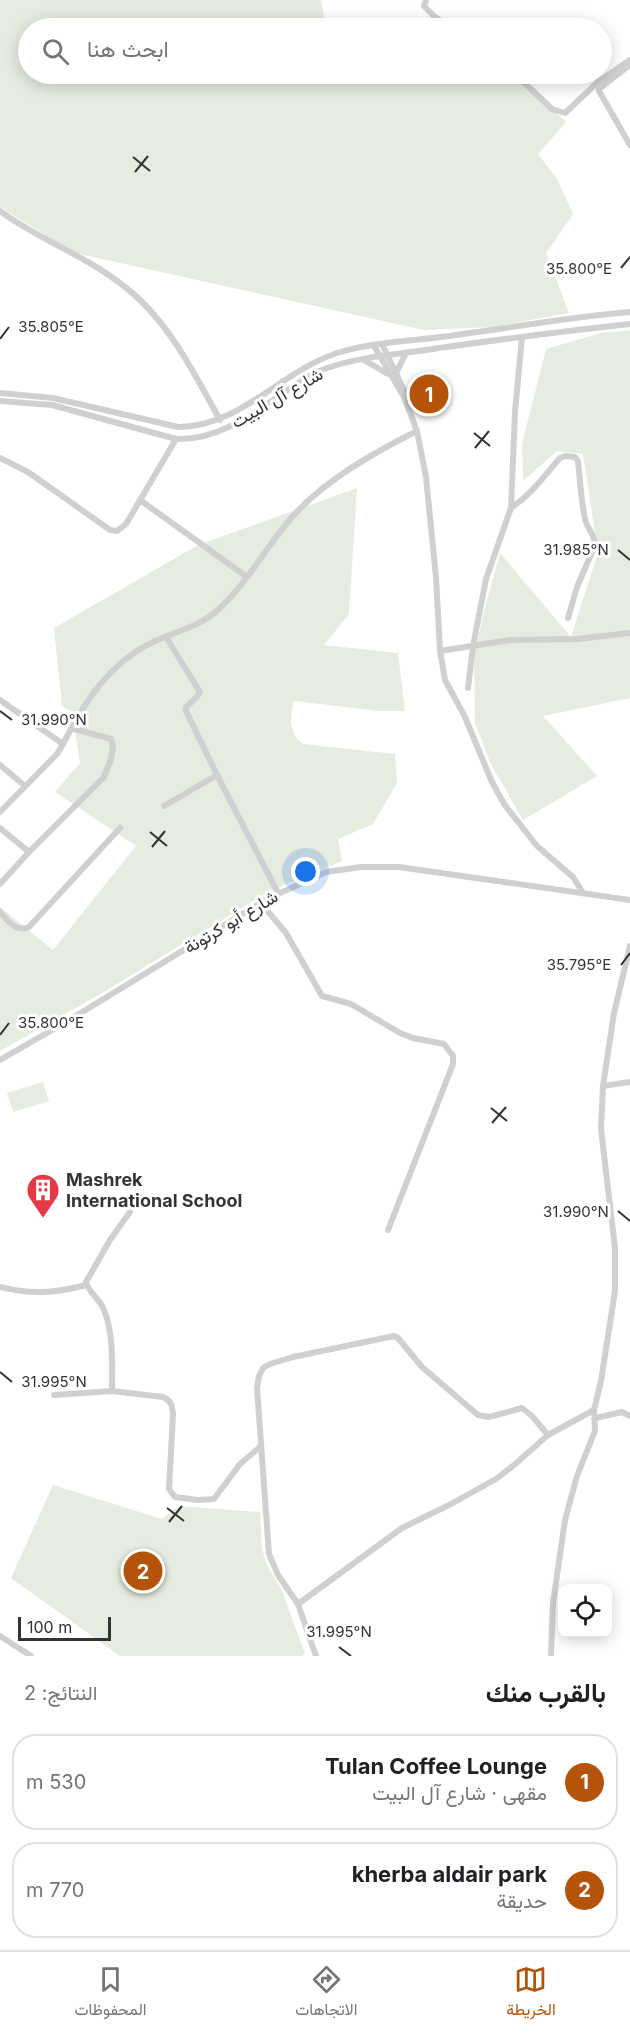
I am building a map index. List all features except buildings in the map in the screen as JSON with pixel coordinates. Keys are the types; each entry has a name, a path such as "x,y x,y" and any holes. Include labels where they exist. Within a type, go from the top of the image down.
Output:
{"street":[{"path":"426,0 424,6 438,18"},
{"path":"612,72 630,60"},
{"path":"612,79 630,65"},
{"path":"526,84 552,109 565,113 596,84"},
{"path":"605,84 599,91 630,145"},
{"path":"0,211 40,237 109,275 141,300 174,342 220,420"},
{"name":"شارع آل البيت","path":"0,393 53,398 178,427 201,426 220,420 312,364 337,353 378,345 583,316 630,312"},
{"name":"شارع آل البيت","path":"0,401 52,405 176,438 192,438 220,431 247,417 316,372 363,359 630,324"},
{"path":"468,688 472,646 487,575 511,508 515,412 522,337"},
{"path":"378,345 393,375 404,390 404,397 417,431 427,486 436,577 440,651 445,680 464,715 500,797 537,846 573,877 583,893"},
{"path":"393,375 406,353"},
{"path":"363,359 393,375"},
{"path":"0,812 57,754 89,698 115,667 134,652 200,623 210,616 226,602 289,521 311,499 375,453 417,431"},
{"path":"0,458 28,472 110,530 117,531 122,528 141,500 176,438"},
{"path":"511,508 542,482 560,458 575,457 578,461 586,524 595,539 568,618"},
{"path":"141,500 247,577"},
{"path":"440,651 510,640 578,639 630,633"},
{"path":"166,637 200,692 185,708 278,893"},
{"path":"0,700 63,744"},
{"path":"0,884 108,771 113,746 111,738 72,728"},
{"path":"0,765 25,786"},
{"path":"164,806 217,775"},
{"path":"0,828 29,852"},
{"path":"0,912 18,928 29,927 120,828"},
{"name":"شارع أبو كرتونة","path":"0,1060 106,998 260,902 326,872 381,866 422,869 630,900"},
{"path":"260,902 286,933 322,996 351,1004 400,1033 444,1044 453,1056 453,1064 388,1230"},
{"path":"551,1656 553,1603 565,1520 577,1476 595,1431 595,1414 615,1278 615,1248 609,1186 601,1135 603,1086 616,999 630,946"},
{"path":"603,1086 630,1082"},
{"path":"86,1286 87,1278 130,1212"},
{"path":"0,1287 36,1293 86,1286"},
{"path":"86,1286 99,1300 105,1314 112,1356 112,1391"},
{"path":"316,1656 297,1604 278,1575 269,1554 257,1388 262,1368 293,1357 394,1336 422,1367 477,1415 489,1418 522,1408 548,1435"},
{"path":"54,1395 112,1391 163,1397 169,1400 172,1405 169,1489 175,1497 198,1500 214,1499 234,1472 260,1447"},
{"path":"297,1604 402,1528 496,1479 548,1435 595,1414 622,1412 630,1416"},
{"path":"0,1636 31,1656"}],"shaded area":[{"path":"0,0 321,0 324,18 18,18 18,84 526,84 566,122 538,154 557,179 573,214 546,253 569,313 492,327 424,330 75,253 0,207"},
{"path":"630,330 630,698 543,716 597,776 523,820 490,762 475,723 474,657 484,611 500,553 571,637 598,553 583,454 557,451 523,481 522,444 546,349 601,333"},
{"path":"357,488 349,614 324,645 398,653 405,711 379,711 294,701 291,724 295,735 303,744 395,754 397,783 373,824 338,839 342,861 268,892 102,993 0,1051 0,907 53,950 136,846 55,792 80,763 72,712 62,706 54,628 198,545"},
{"path":"43,1082 49,1101 13,1112 7,1093"},
{"path":"53,1485 162,1519 179,1506 260,1512 262,1548 266,1563 282,1591 305,1654 302,1656 120,1656 11,1578"}],"place":[{"name":"Tulan Coffee Lounge","path":"429,394"},
{"name":"Mashrek International School","path":"43,1219"},
{"name":"kherba aldair park","path":"143,1571"}]}
